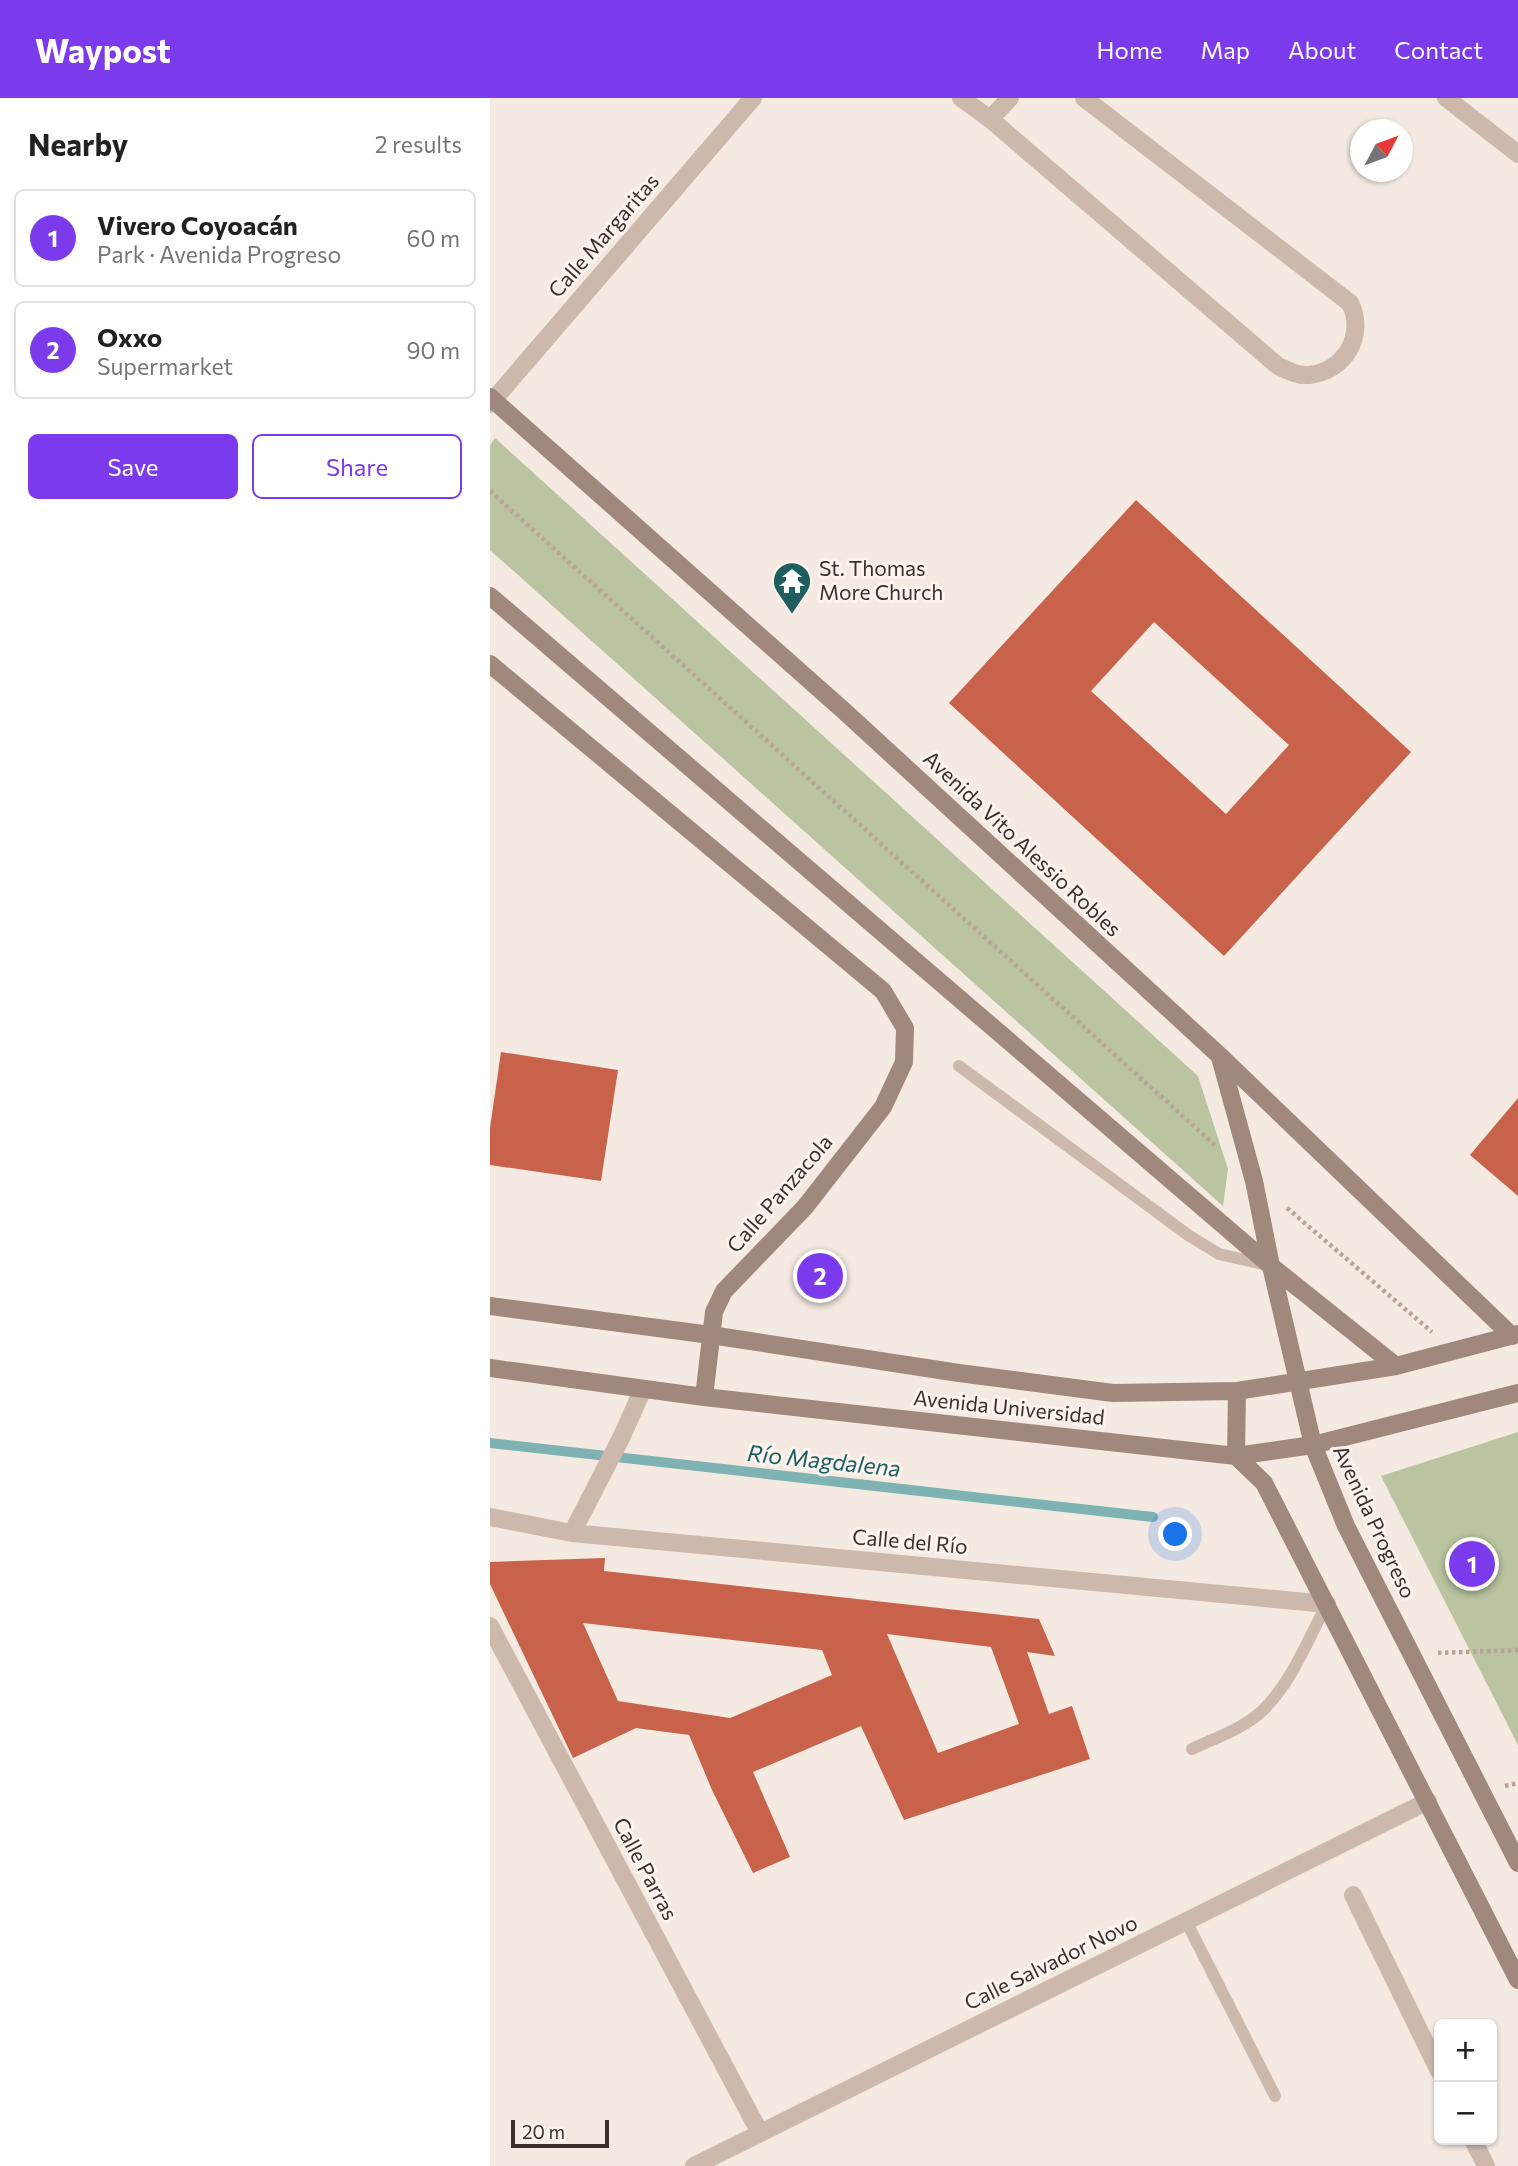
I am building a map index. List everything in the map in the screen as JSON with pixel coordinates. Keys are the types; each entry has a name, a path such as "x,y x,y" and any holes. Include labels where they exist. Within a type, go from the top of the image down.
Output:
{"main road":[{"name":"Avenida Vito Alessio Robles","path":"491,401 843,710 1220,1056 1515,1335"},
{"path":"490,596 1271,1266 1396,1366"},
{"name":"Calle Panzacola","path":"490,663 883,991 905,1028 904,1062 883,1107 805,1207 724,1291 715,1312 705,1396"},
{"name":"Avenida Progreso","path":"1220,1056 1254,1181 1313,1445 1346,1526 1518,1863"},
{"name":"Avenida Universidad","path":"490,1306 1114,1393 1237,1391 1396,1366 1515,1335"},
{"name":"Avenida Universidad","path":"490,1368 643,1389 1237,1456 1313,1445 1518,1393"},
{"path":"1237,1391 1237,1456 1264,1483 1518,1980"}],"street":[{"name":"Calle Margaritas","path":"491,401 753,98"},
{"path":"961,98 990,119 1278,366 1294,374 1309,375 1327,371 1342,362 1353,342 1356,328 1356,315 1350,303 1084,98"},
{"path":"990,119 1010,98"},
{"path":"1446,98 1518,153"},
{"path":"572,1533 643,1389"},
{"name":"Calle del Río","path":"490,1517 572,1533 1327,1604"},
{"name":"Calle Parras","path":"490,1626 761,2133"},
{"name":"Calle Salvador Novo","path":"694,2166 1428,1801"},
{"path":"1353,1895 1434,2061"},
{"path":"1476,2145 1486,2166"}],"lane":[{"path":"959,1066 1188,1235 1219,1254 1271,1266"},
{"path":"1192,1749 1247,1722 1263,1711 1285,1683 1327,1604"},
{"path":"1186,1921 1275,2096"}],"path":[{"path":"490,491 1254,1181 1454,1351"},
{"path":"1413,1654 1518,1650"}],"green space":[{"path":"495,438 1198,1076 1228,1169 1223,1206 490,550 490,445"},
{"path":"1518,1432 1518,1745 1381,1476"}],"building":[{"path":"1136,500 1411,752 1224,956 949,703","holes":["1154,622 1289,745 1226,814 1091,691"]},
{"path":"501,1052 618,1070 601,1181 490,1165 490,1128"},
{"path":"1518,1098 1518,1196 1470,1155"},
{"path":"605,1558 604,1571 1039,1619 1055,1656 1027,1652 1049,1714 1072,1706 1090,1759 904,1820 861,1726 753,1772 790,1857 753,1873 712,1790 689,1735 636,1728 573,1758 490,1584 490,1562","holes":["583,1623 822,1650 832,1675 730,1718 618,1701","887,1634 991,1647 1019,1724 938,1753"]}],"waterway":[{"name":"Río Magdalena","path":"490,1443 1153,1517"}],"place":[{"name":"St. Thomas More Church","path":"792,615"},
{"name":"Oxxo","path":"820,1276"},
{"name":"Vivero Coyoacán","path":"1472,1564"}]}
